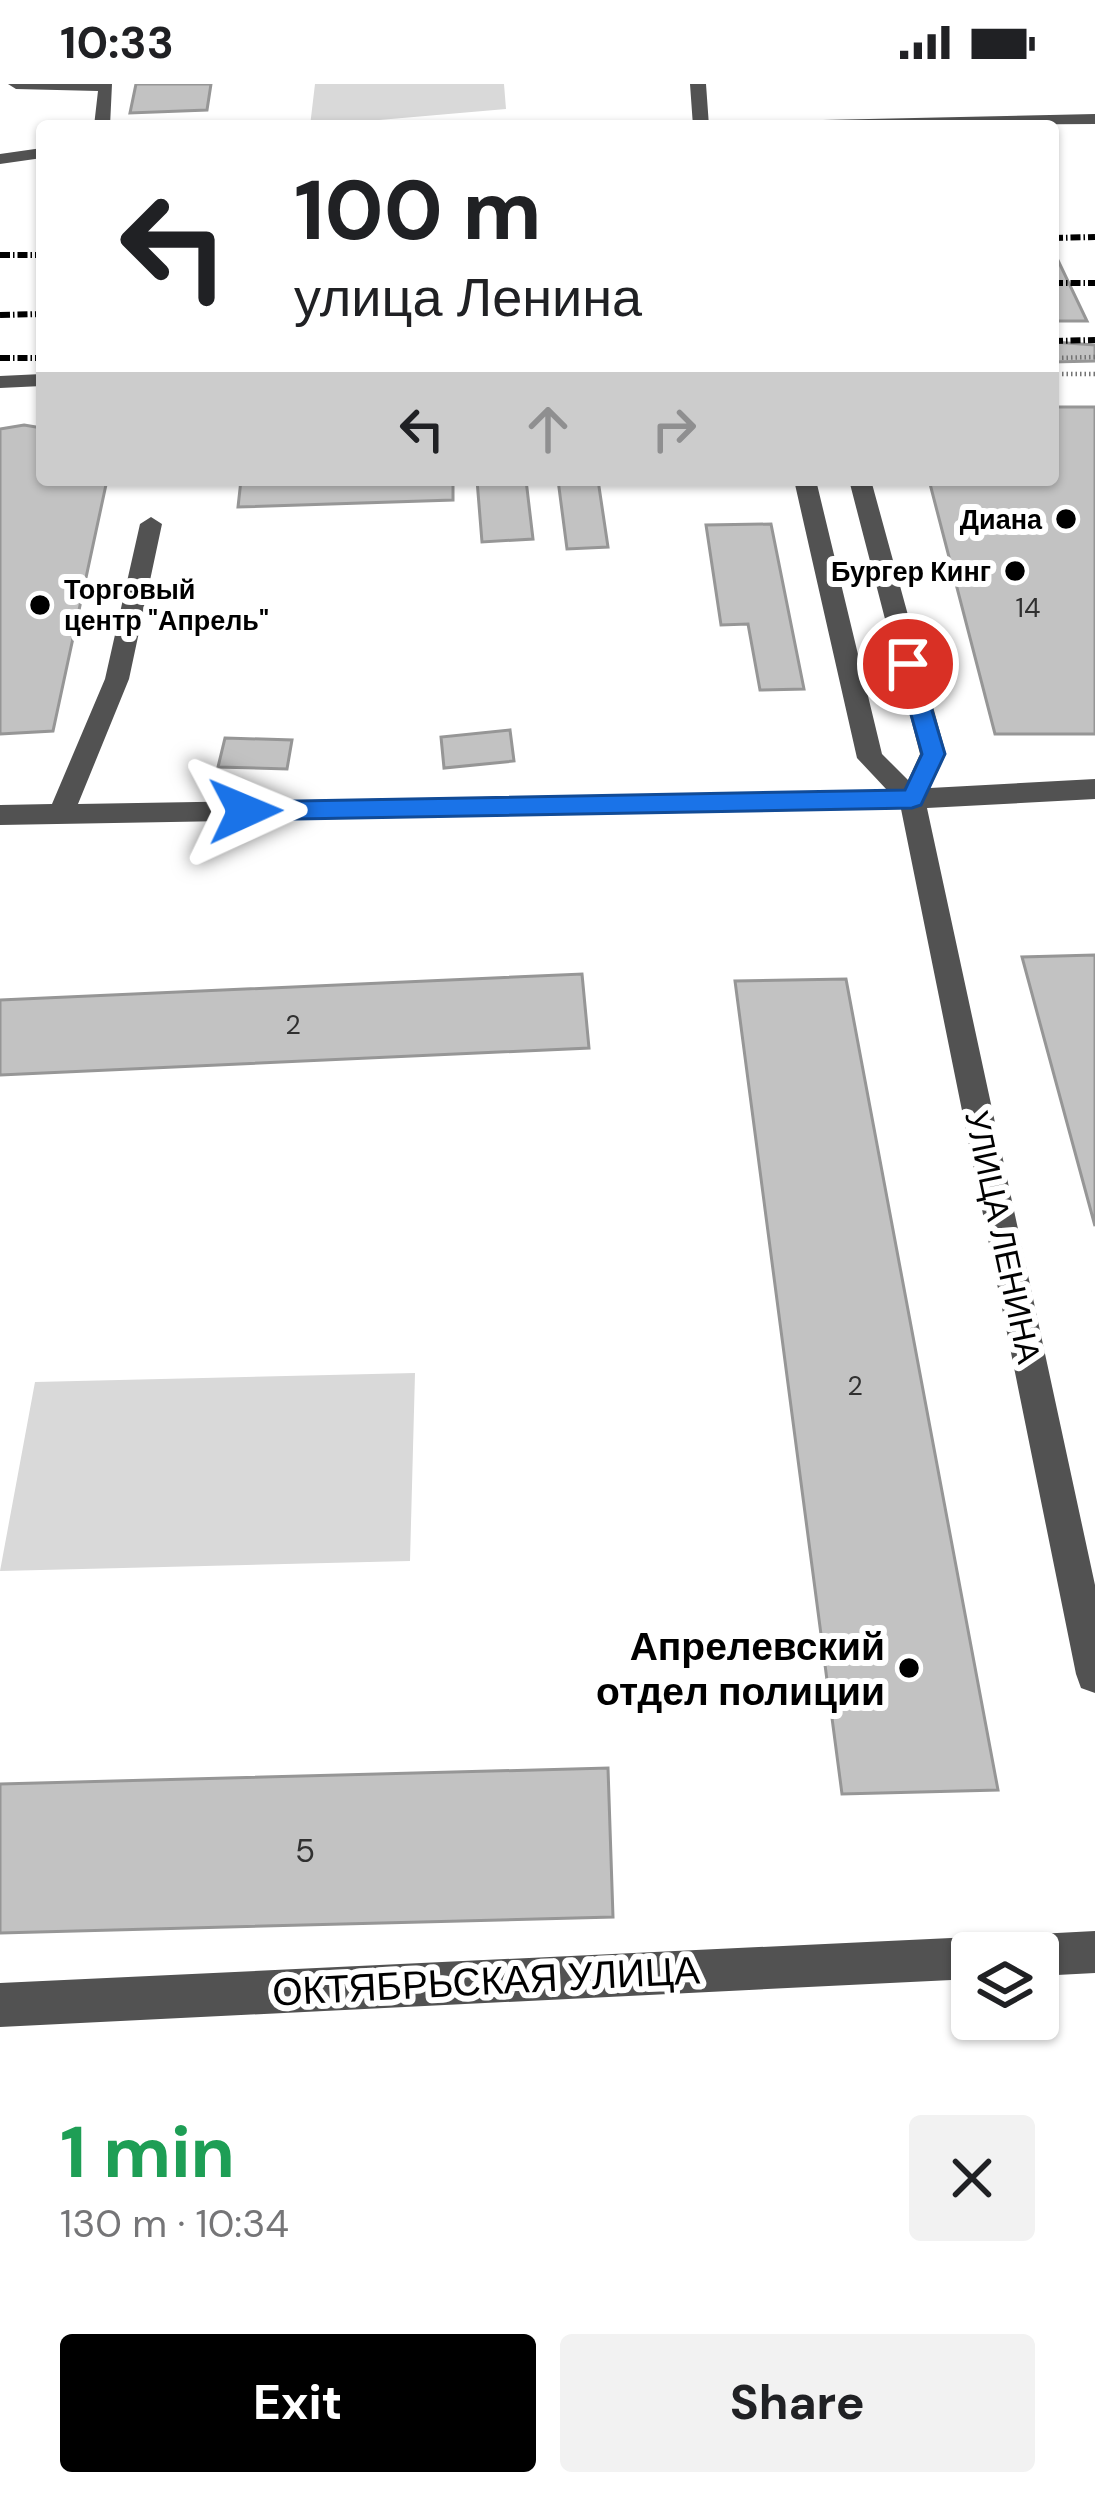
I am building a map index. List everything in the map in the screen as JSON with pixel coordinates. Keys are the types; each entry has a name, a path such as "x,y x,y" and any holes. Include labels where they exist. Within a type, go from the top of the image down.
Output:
{"street":[{"path":"16,84 106,87 103,120"},
{"path":"698,84 701,120"},
{"path":"1050,120 1095,119"},
{"path":"0,159 36,154"},
{"path":"0,382 36,380"},
{"path":"806,486 870,758 912,799"},
{"path":"862,486 933,754 912,799"},
{"path":"61,814 117,679 151,524"},
{"path":"0,815 912,799 1095,789"},
{"name":"УЛИЦА ЛЕНИНА","path":"912,799 1095,1674"},
{"path":"1059,1953 1095,1952"},
{"name":"ОКТЯБРЬСКАЯ УЛИЦА","path":"0,2005 951,1959"}],"path":[{"path":"1059,358 1095,357"},
{"path":"1059,374 1095,374"}],"shaded area":[{"path":"315,84 504,84 506,109 379,120 311,120"},
{"path":"415,1373 410,1561 0,1571 35,1382"}],"building":[{"path":"136,84 211,84 207,110 130,113"},
{"path":"1059,262 1087,321 1059,321"},
{"path":"1059,342 1095,345 1095,361 1059,362"},
{"path":"1059,407 1095,407 1095,734 995,734 931,486 1059,486"},
{"name":"Торговый центр \"Апрель\"","path":"36,427 36,486 106,486 53,731 0,734 0,429"},
{"path":"240,486 453,486 453,500 238,507"},
{"path":"477,486 527,486 533,539 482,542"},
{"path":"559,486 599,486 608,547 567,549"},
{"path":"771,524 804,689 760,690 748,624 721,625 706,525"},
{"path":"510,730 514,761 444,768 441,737"},
{"path":"225,738 292,740 287,769 218,767"},
{"path":"1095,955 1095,1226 1022,957"},
{"path":"582,974 589,1048 0,1075 0,1000"},
{"path":"846,979 998,1790 842,1794 735,981"},
{"path":"608,1768 613,1917 0,1933 0,1784"}],"railway":[{"path":"1059,238 1095,237"},
{"path":"0,255 36,255"},
{"path":"1059,283 1095,283"},
{"path":"0,315 36,314"},
{"path":"1059,341 1095,340"},
{"path":"0,358 36,358"}],"place":[{"name":"Диана","path":"1066,519"},
{"name":"Бургер Кинг","path":"1015,571"},
{"name":"Торговый центр \"Апрель\"","path":"40,605"},
{"name":"Апрелевский отдел полиции","path":"909,1668"}],"route":[{"path":"245,811 912,799 933,754 908,664"}]}
